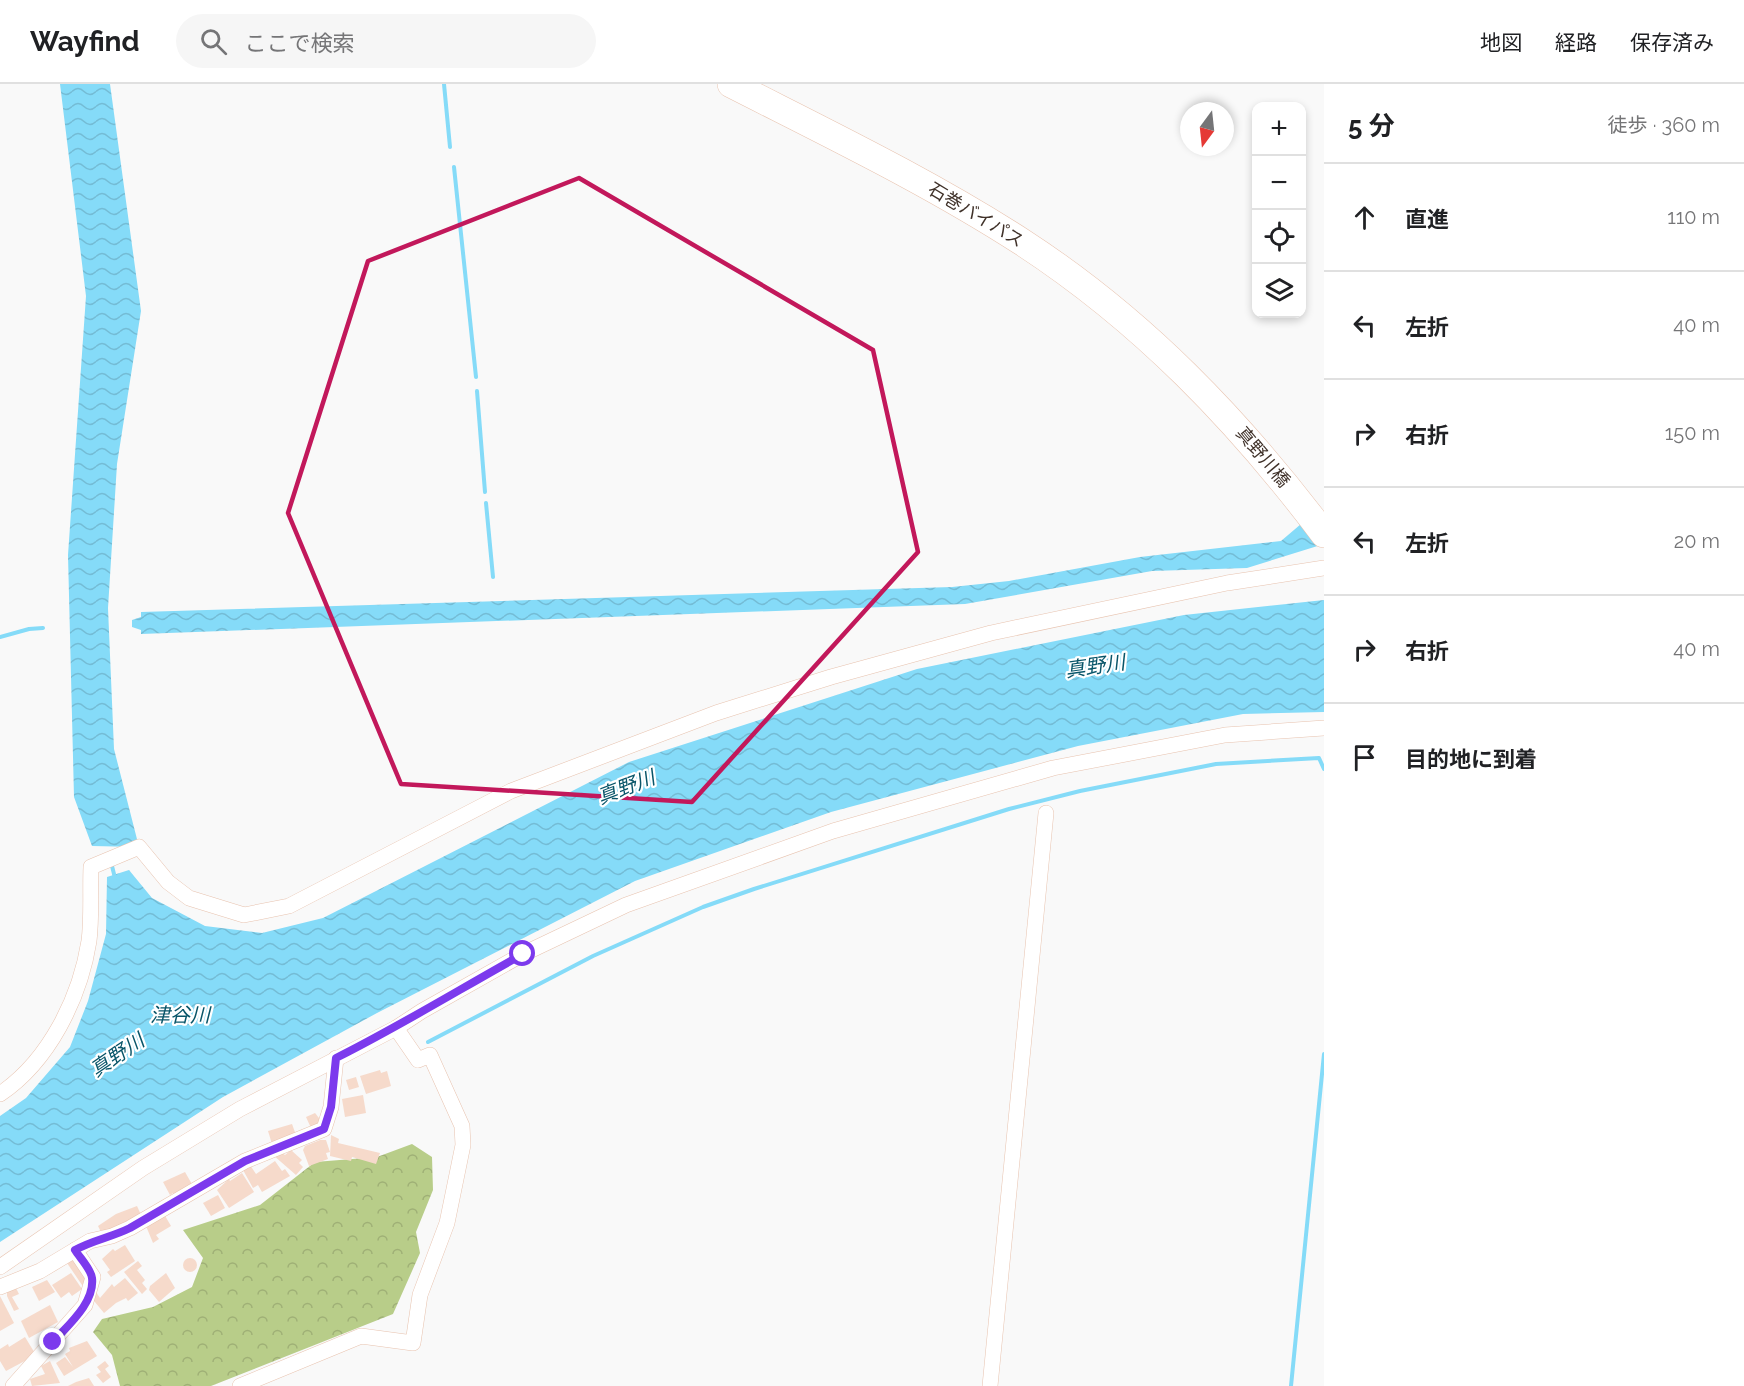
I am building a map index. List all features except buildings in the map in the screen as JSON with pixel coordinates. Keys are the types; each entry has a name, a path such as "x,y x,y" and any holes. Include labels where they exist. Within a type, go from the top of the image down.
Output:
{"highway":[{"name":"石巻バイパス","path":"731,84 889,165 1024,243 1132,324 1197,383"},
{"name":"真野川橋","path":"1197,383 1244,433 1324,534"}],"street":[{"path":"0,1094 18,1082 39,1057 75,994 89,940 91,867 101,862 139,848 168,882 189,898 244,915 289,906 511,791 716,713 831,677 991,633 1205,587 1324,568"},
{"path":"0,1267 143,1168 240,1109 396,1028 523,954 626,904 833,831 1053,768 1225,735 1324,728"},
{"path":"990,1386 1046,813"},
{"path":"240,1386 361,1336 413,1343 420,1295 447,1223 461,1155 462,1126 430,1055 418,1060 396,1028"},
{"path":"0,1287 40,1271 90,1241 112,1236 130,1228 245,1161 324,1129 331,1107 336,1058"},
{"path":"13,1386 85,1305 93,1277 75,1250"}],"highlighted area":[{"path":"579,178 873,350 918,552 692,802 401,784 288,513 368,261"}],"green space":[{"path":"412,1144 432,1157 433,1190 416,1232 420,1253 393,1314 211,1386 120,1386 112,1355 93,1332 102,1319 153,1307 192,1287 203,1258 183,1230 260,1205 315,1162 377,1157"}],"water":[{"path":"60,84 110,84 141,311 117,464 108,608 114,749 139,847 92,846 74,797 68,555 86,296"},
{"path":"1301,524 1324,544 1247,568 1152,571 965,604 141,634 141,630 132,627 132,620 141,617 141,612 952,587 1009,581 1140,557 1281,541"},
{"name":"津谷川","path":"1324,600 1324,712 1243,714 1078,746 831,812 635,881 377,1013 223,1097 0,1242 0,1116 26,1098 70,1047 88,1001 106,934 107,877 129,870 152,898 205,926 262,933 323,918 629,762 917,669 1184,615"}],"waterway":[{"path":"444,84 450,147"},
{"path":"454,167 476,377"},
{"path":"477,391 485,492"},
{"path":"486,503 493,577"},
{"path":"0,637 29,629 43,628"},
{"path":"428,1042 593,956 703,907 1009,809 1080,791 1216,764 1319,758 1324,769"},
{"path":"111,862 115,878"},
{"path":"1291,1386 1324,1054"}],"route":[{"path":"53,1342 85,1305 92,1286 93,1277 75,1250 90,1241 112,1236 130,1228 245,1161 318,1133 326,1125 331,1107 336,1058 396,1028 523,954"}],"water label":[{"name":"真野川","path":"1095,666"},
{"name":"真野川","path":"626,787"},
{"name":"真野川","path":"117,1055"}]}
